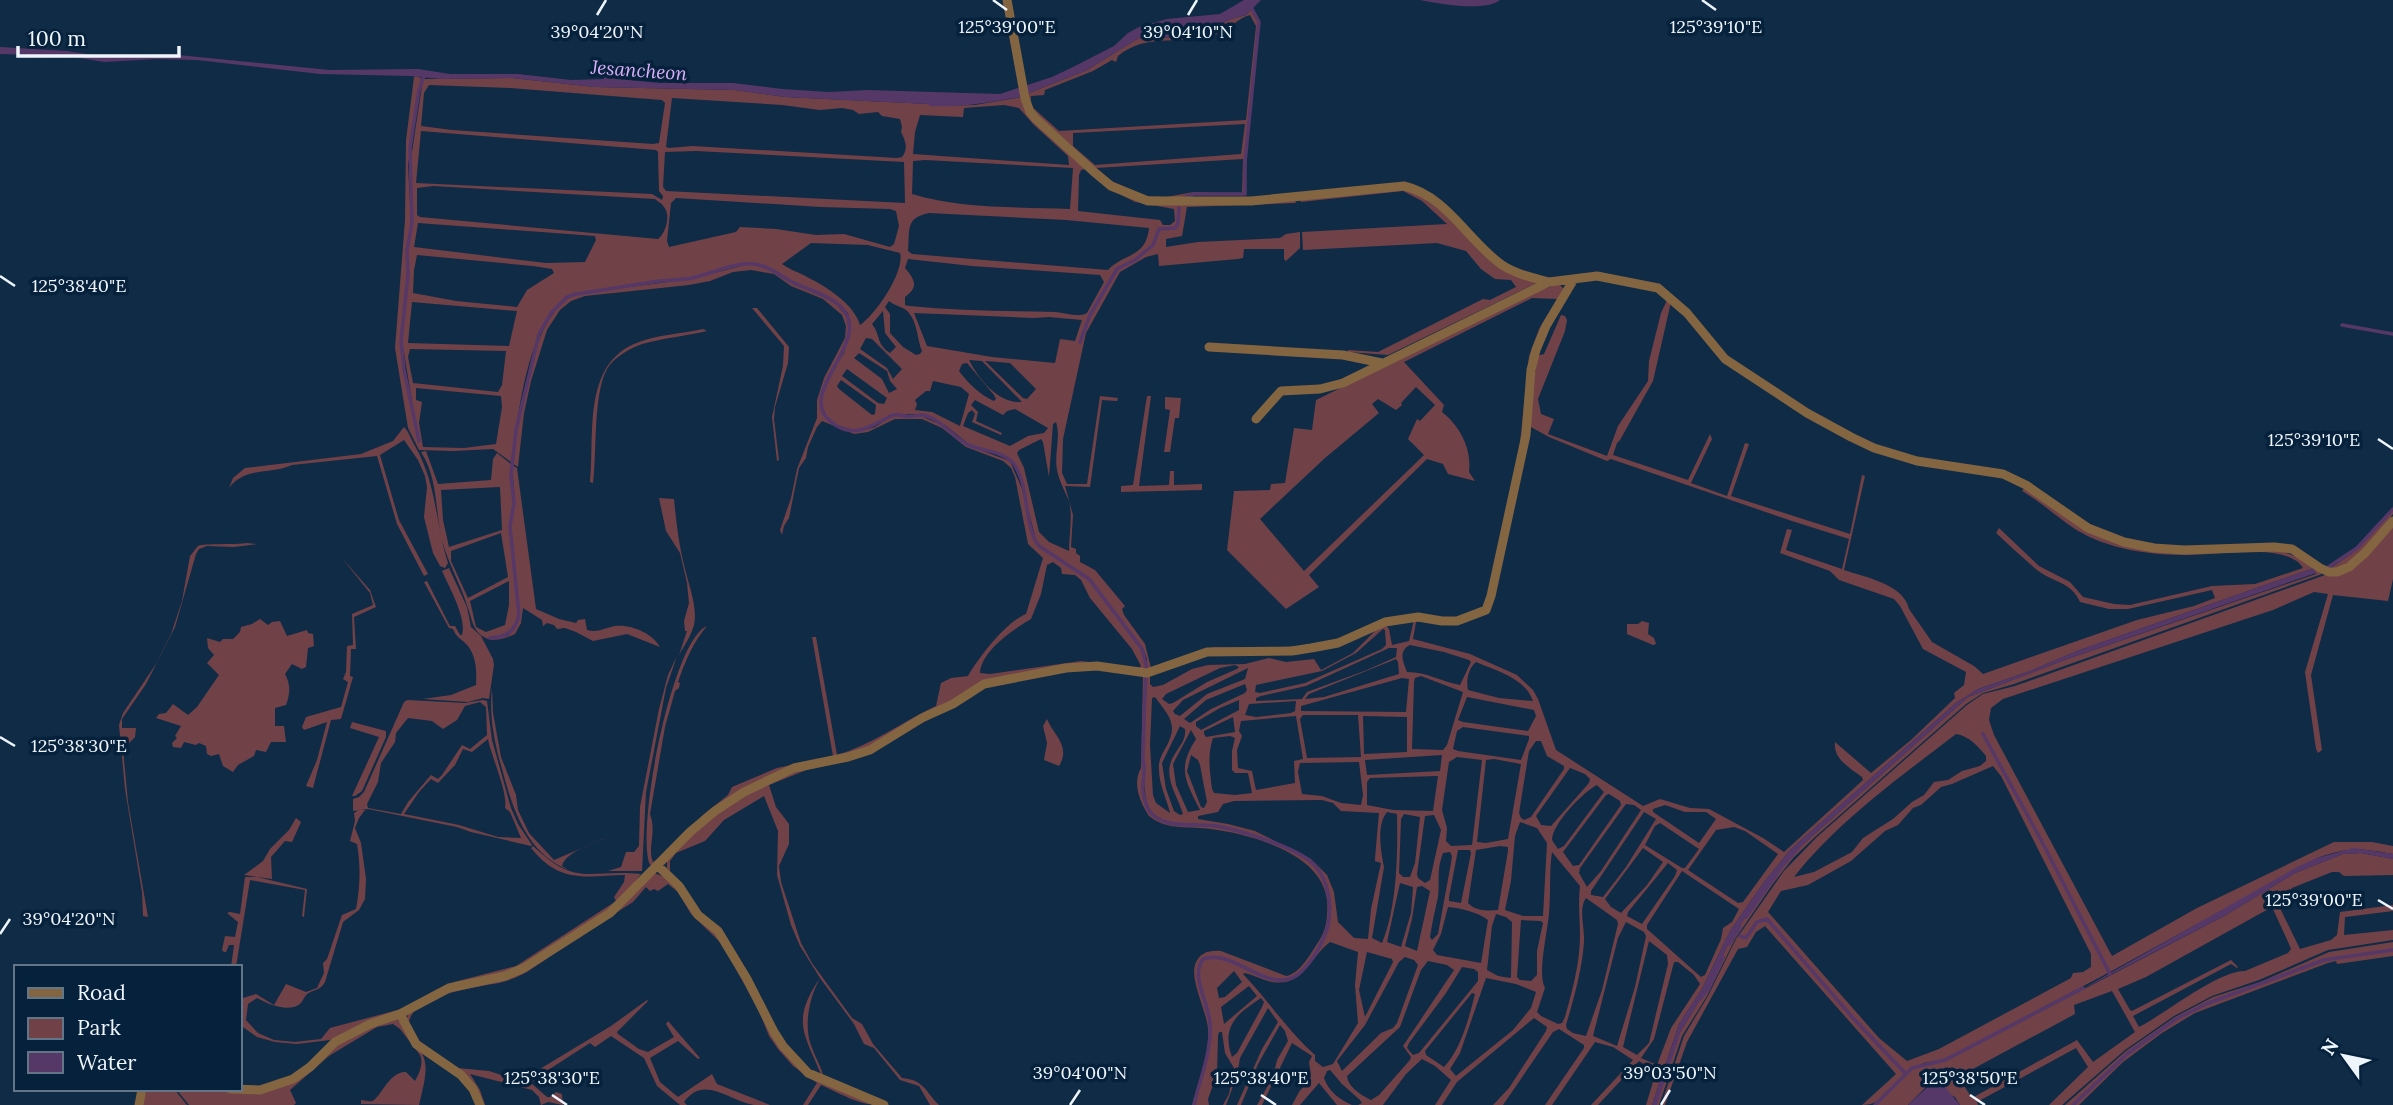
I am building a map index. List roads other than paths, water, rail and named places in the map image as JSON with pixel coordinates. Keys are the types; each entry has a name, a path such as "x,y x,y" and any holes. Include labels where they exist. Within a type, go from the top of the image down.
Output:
{"street":[{"path":"1007,0 1030,112 1075,156 1111,186 1156,202 1251,201 1404,186 1418,191 1444,209 1500,263 1521,275 1549,282"},
{"path":"1256,419 1281,391 1320,389 1343,383 1549,282 1597,276 1658,288 1687,313 1725,359 1834,429 1893,455 2003,474 2026,485 2088,528 2124,542 2184,550 2274,547 2292,550 2320,568 2337,572 2349,567 2365,553 2393,521"},
{"path":"242,1089 260,1090 293,1079 310,1067 335,1042 370,1024 400,1014 449,988 505,976 524,968 610,913 707,817 761,782 794,768 870,750 922,718 953,704 977,687 993,681 1066,668 1097,666 1147,673 1207,652 1292,651 1338,643 1385,622 1418,617 1457,621 1486,610 1526,435 1530,380 1536,350 1546,326 1574,279"},
{"path":"1209,348 1343,355 1382,363"},
{"path":"657,865 679,886 698,915 718,931 783,1046 808,1073 884,1105"},
{"path":"400,1014 416,1044 461,1075 473,1089 480,1105"}],"water":[{"path":"1244,0 1261,0 1246,15 1231,19 1198,36 1137,39 1087,70 1027,96 955,106 785,97 735,90 595,87 512,78 441,79 320,74 197,60 104,62 68,56 0,54 0,47 67,51 107,57 168,54 330,70 418,69 450,74 518,74 571,80 604,79 605,73 607,78 660,83 733,83 829,92 868,90 1000,94 1073,67 1114,46 1139,27 1167,19 1220,14"},
{"path":"1420,0 1500,0 1493,4 1474,6"},
{"path":"2314,568 2316,573 2070,658 1968,697 1800,847 1777,872 1731,938 1709,985 1679,1034 1655,1105 1652,1105 1679,1024 1702,989 1730,931 1764,882 1791,849 1956,703 1978,689 2077,651"},
{"path":"2354,848 2393,854 2393,859 2361,853 2343,854 2295,873 2226,915 2075,993 2299,866"},
{"path":"1933,1082 1945,1087 1960,1105 1908,1105"}],"waterway":[{"path":"1185,197 1194,194 1245,194 1245,162 1259,22 1251,7 1257,0"},
{"path":"419,441 404,370 401,341 408,275 407,250 412,223 410,148 419,90 424,76"},
{"path":"1080,342 1090,315 1117,269 1135,260 1153,245 1159,229 1175,228 1178,224 1179,208"},
{"path":"490,638 509,632 515,626 519,615 510,526 514,503 511,476 516,430 539,334 551,313 567,297 576,294 688,279 731,266 754,264 828,297 839,305 849,319 849,335 821,400 824,414 837,426 852,431 865,429 893,415 922,415 936,420 965,443 1010,460 1022,482 1035,540 1039,546 1089,579 1142,649 1147,669"},
{"path":"2342,325 2393,334"},
{"path":"2327,568 2357,548 2393,509"},
{"path":"1146,676 1143,789 1150,812 1156,818 1172,824 1226,828 1291,850 1317,868 1328,895 1329,916 1325,935 1304,969 1294,977 1271,979 1226,959 1203,959 1198,973 1209,1015 1210,1034 1194,1105"},
{"path":"1983,734 2110,974"},
{"path":"1746,917 1798,848"},
{"path":"1740,936 1746,938 1757,922 1767,919 1906,1074"},
{"path":"1729,944 1740,927"},
{"path":"2073,1105 2127,1054 2176,1019 2206,1004 2324,960 2393,950"},
{"path":"1700,999 1709,988 1723,957"},
{"path":"1875,1105 1912,1068 1945,1060 2083,988"},
{"path":"1655,1105 1678,1035"}],"water label":[{"name":"Jesancheon","path":"639,70"}]}
